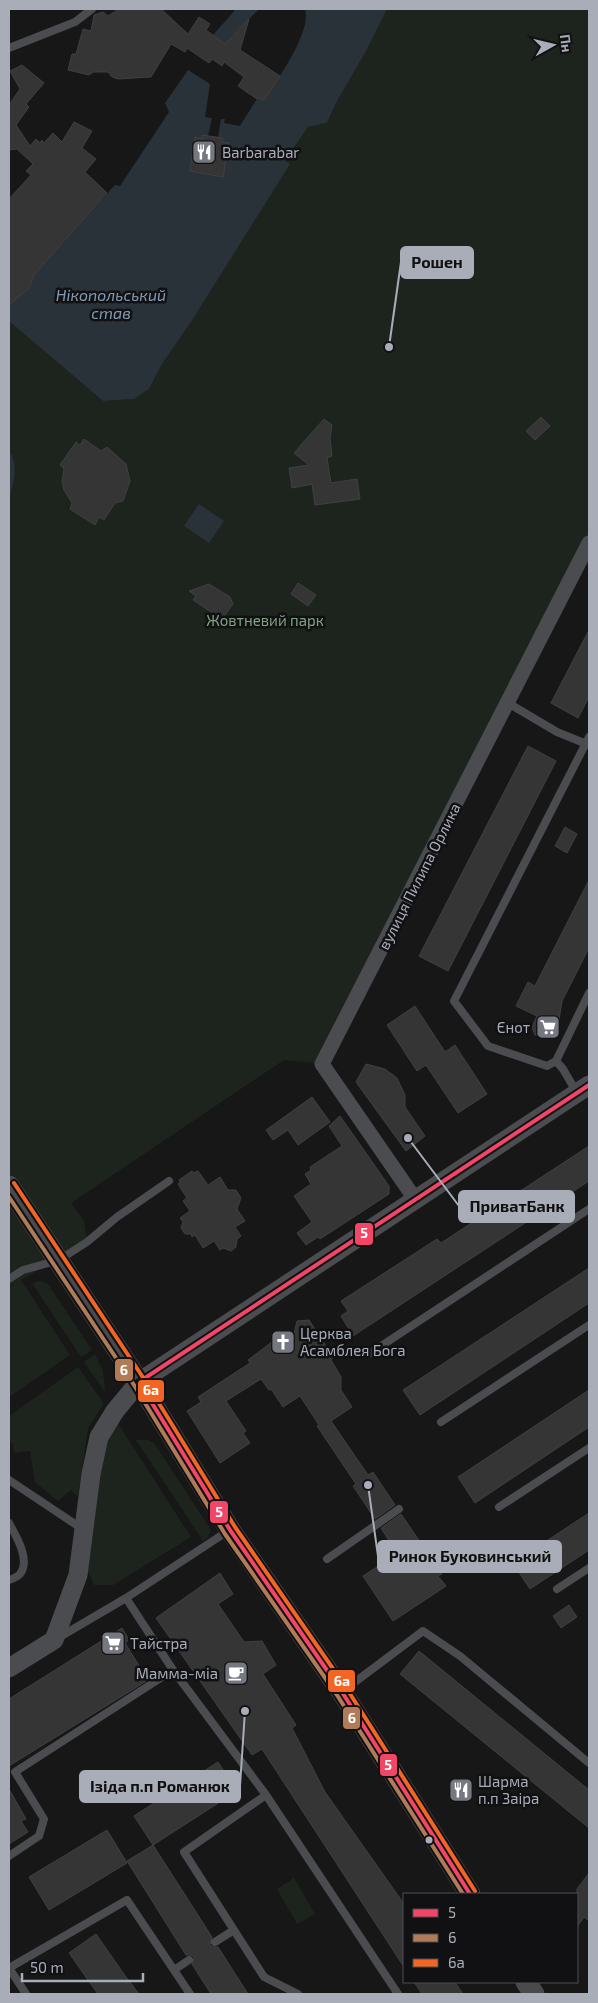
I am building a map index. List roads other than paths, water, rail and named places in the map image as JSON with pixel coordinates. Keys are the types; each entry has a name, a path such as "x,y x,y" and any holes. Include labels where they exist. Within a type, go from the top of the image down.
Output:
{"main road":[{"path":"9,1186 139,1382 230,1530 342,1692 469,1893"},
{"path":"527,1983 534,1994"}],"street":[{"name":"вулиця Пилипа Орлика","path":"415,1199 322,1064 589,543"},
{"path":"9,1668 54,1640 78,1575 91,1474 99,1437 115,1411 139,1382 583,1089"}],"lane":[{"path":"9,48 75,22 92,9"},
{"path":"508,704 557,732 588,742 454,1002 488,1046 547,1066 556,1061 589,993"},
{"path":"556,1061 583,1089"},
{"path":"9,1278 23,1270 59,1260 87,1242 117,1217 169,1182"},
{"path":"369,1354 589,1209"},
{"path":"441,1422 589,1325"},
{"path":"499,1508 589,1448"},
{"path":"9,1480 85,1531"},
{"path":"327,1559 400,1509"},
{"path":"9,1523 21,1546 23,1566 19,1574 9,1580"},
{"path":"54,1640 126,1598 230,1530"},
{"path":"557,1589 589,1568"},
{"path":"126,1598 173,1670 266,1795 398,1994"},
{"path":"342,1692 423,1631 460,1656 589,1763"},
{"path":"9,1856 39,1836 44,1819 14,1772 173,1670"},
{"path":"266,1795 184,1852 264,1977 298,1994"},
{"path":"26,1994 9,1968 127,1900 190,1994"},
{"path":"215,1942 234,1930"},
{"path":"174,1970 189,1960"}],"water":[{"path":"236,9 259,9 225,44 213,35"},
{"name":"Нікопольський став","path":"305,9 387,9 327,123 308,127 285,161 290,164 191,322 162,364 149,389 134,399 103,401 9,321 9,302 29,288 34,275 115,185 120,186 169,112 165,103 188,70 210,84 205,117 212,118 208,136 202,135 202,139 195,137 190,171 223,177 229,144 222,142 223,138 218,137 221,119 225,119 224,123 240,126 258,97 264,100 299,43 306,19"},
{"path":"9,450 15,468 9,498"},
{"path":"199,504 224,521 209,543 184,526"}],"place":[{"name":"Barbarabar","path":"204,152"},
{"name":"Рошен","path":"389,347"},
{"name":"Єнот","path":"548,1027"},
{"name":"ПриватБанк","path":"408,1138"},
{"name":"Церква Асамблея Бога","path":"283,1342"},
{"name":"Ринок Буковинський","path":"368,1485"},
{"name":"Тайстра","path":"113,1643"},
{"name":"Мамма-міа","path":"236,1673"},
{"name":"Ізіда п.п Романюк","path":"245,1711"},
{"name":"Шарма п.п Заіра","path":"461,1790"}],"park label":[{"name":"Жовтневий парк","path":"265,620"}]}
